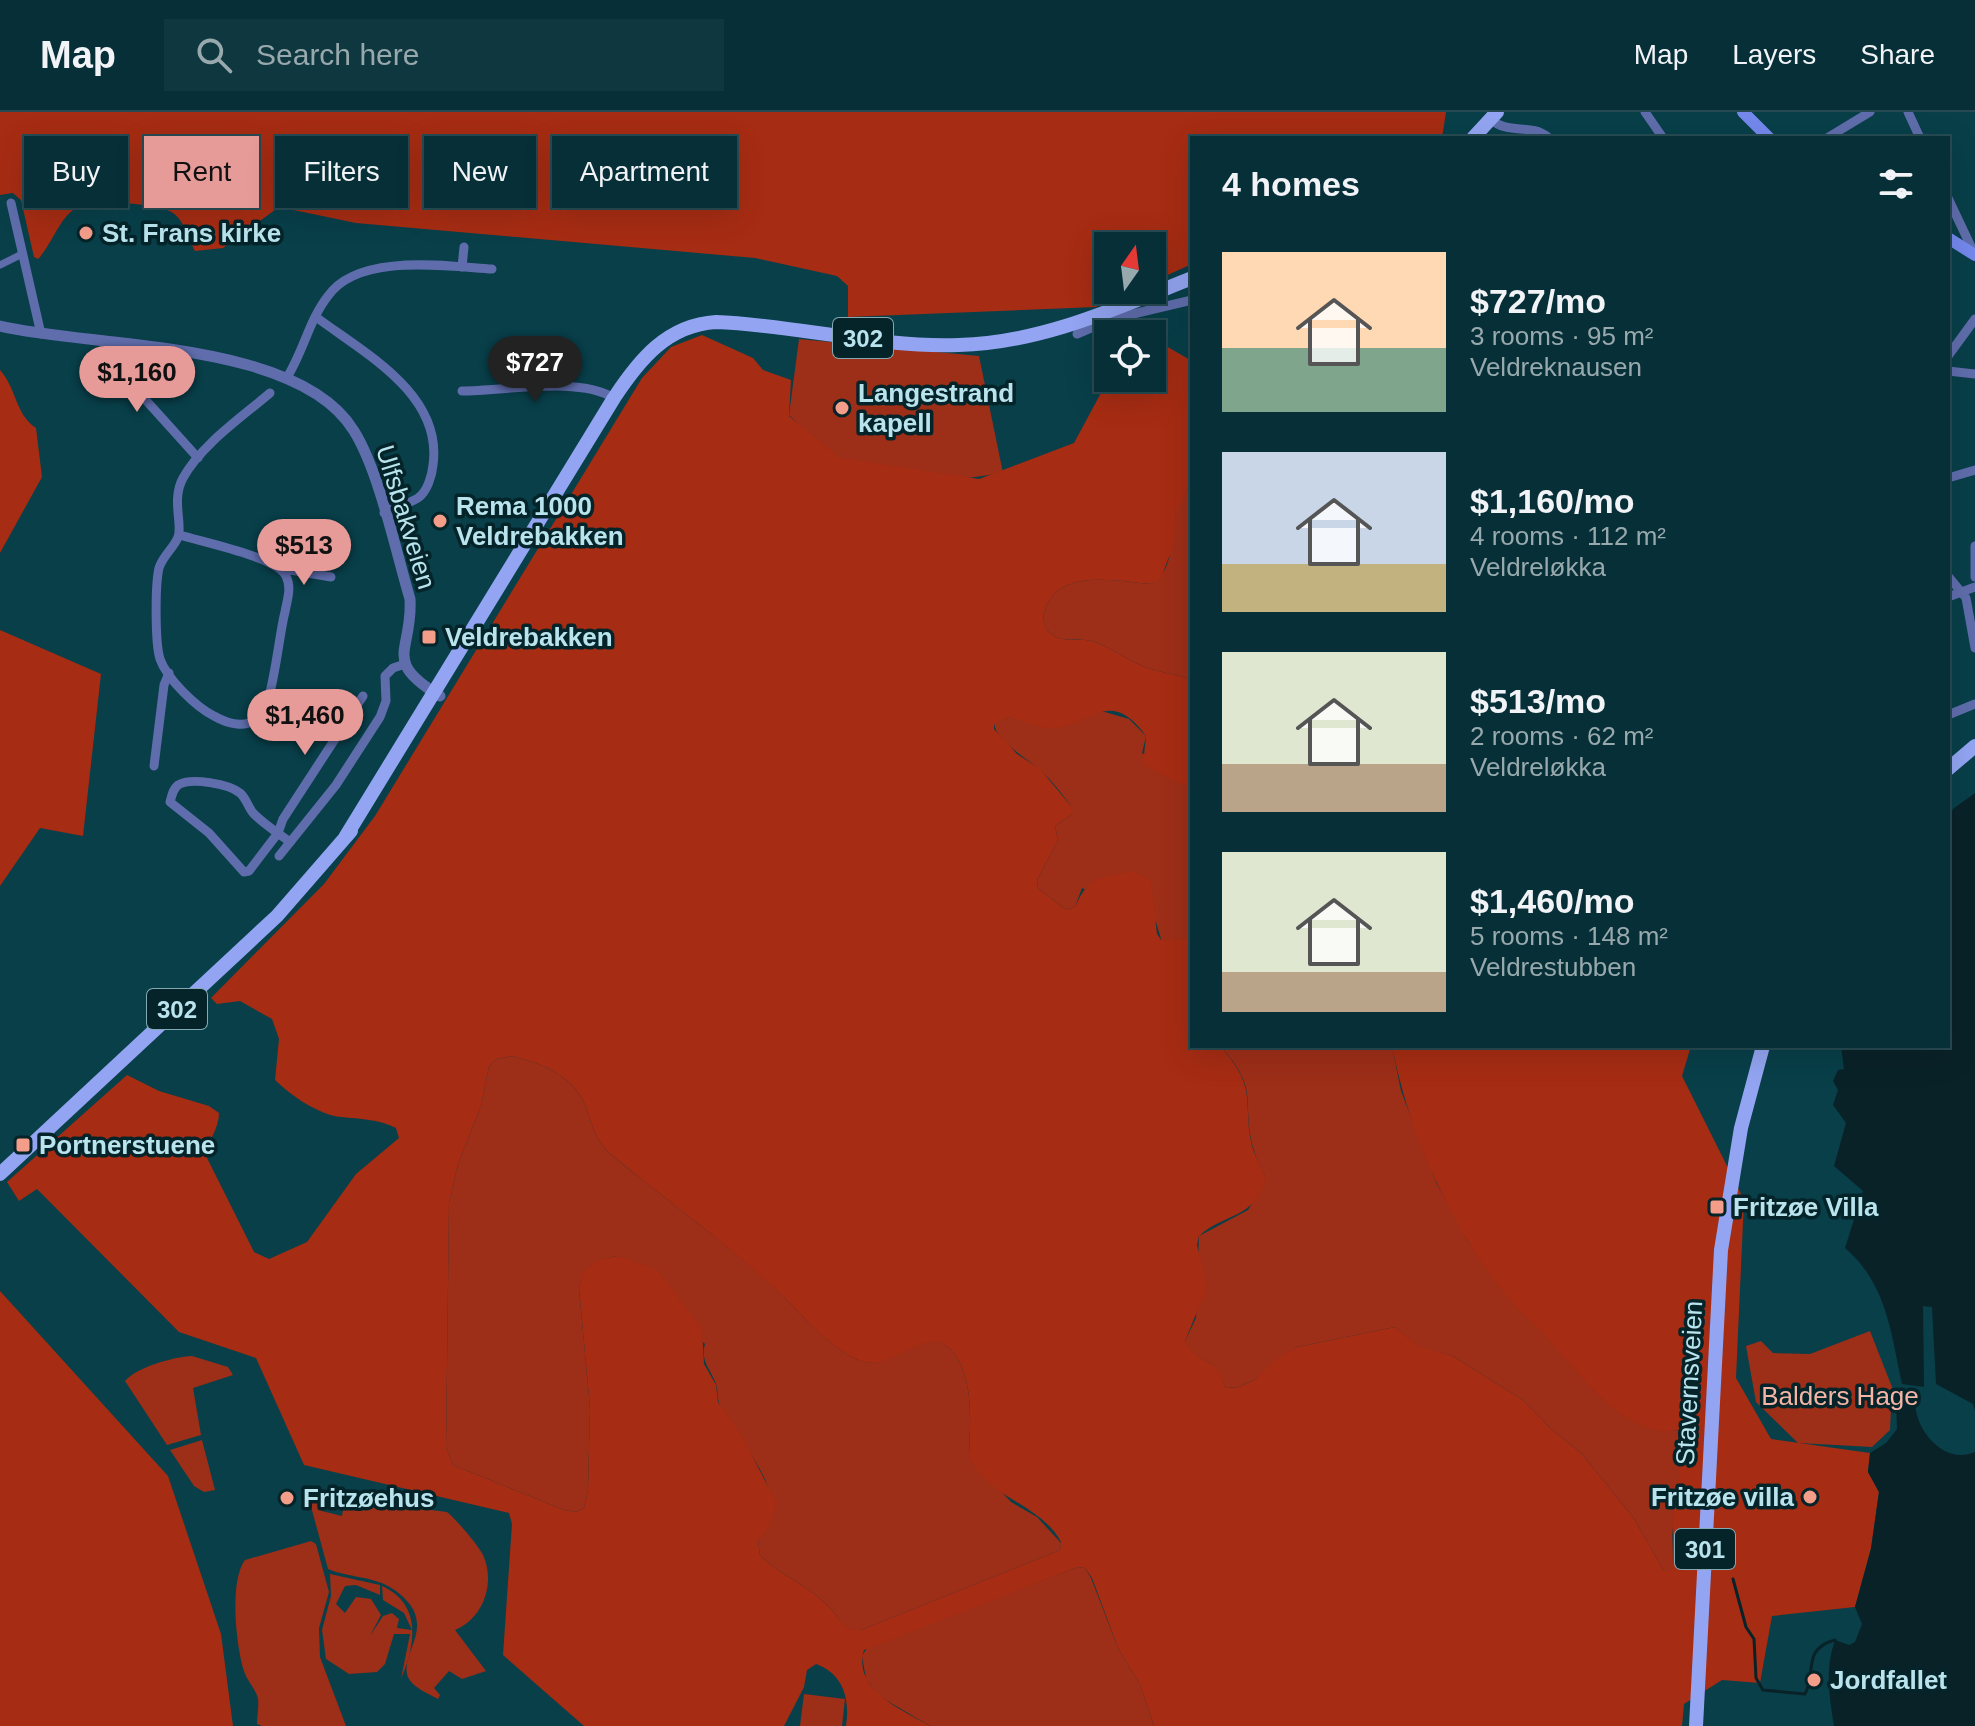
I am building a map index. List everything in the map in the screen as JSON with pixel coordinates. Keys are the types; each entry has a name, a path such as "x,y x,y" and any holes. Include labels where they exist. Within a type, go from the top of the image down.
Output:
{"main road":[{"path":"1743,112 1767,136"},
{"path":"1475,136 1494,116"},
{"path":"1950,242 1975,254"},
{"name":"302","path":"0,1174 277,916 346,836 436,694 614,398 656,346 684,328 706,322 739,323 915,344 977,344 1075,323 1190,279"},
{"path":"1950,767 1975,746"},
{"name":"Stavernsveien","path":"1696,1726 1721,1250 1741,1128 1762,1048"}],"street":[{"path":"1645,112 1662,136"},
{"path":"1830,136 1870,112"},
{"path":"1908,112 1919,136"},
{"path":"1494,116 1507,130 1531,128 1545,136"},
{"path":"1950,202 1975,254"},
{"path":"11,203 41,334"},
{"path":"462,267 464,247"},
{"path":"0,265 22,254"},
{"path":"286,379 316,317 337,284 363,270 492,269"},
{"path":"1077,334 1112,319 1190,300"},
{"path":"316,317 412,393 432,438 433,469 420,497 384,513"},
{"path":"1950,351 1975,319"},
{"name":"Ulfsbakveien","path":"0,326 231,360 286,379 318,395 353,428 384,513 410,599 410,624 403,646 405,664"},
{"path":"144,347 139,377 143,397 198,458"},
{"path":"1950,371 1975,374"},
{"path":"462,391 559,387 601,390 614,398"},
{"path":"270,393 198,458 178,489 180,535 162,560 158,582 160,658 169,673 205,712 224,722 247,724 259,718 269,698 276,649 289,595 287,578 279,568"},
{"path":"1950,477 1975,470"},
{"path":"180,535 279,568 331,577"},
{"path":"1975,546 1975,577"},
{"path":"1950,578 1963,592 1975,648"},
{"path":"1950,596 1975,587"},
{"path":"279,856 342,777 380,717 386,701 383,688 388,672 405,664 411,676 436,694"},
{"path":"154,766 164,685 169,673"},
{"path":"290,842 278,833 254,814 243,796 232,789 187,782 175,788 172,794 170,802 174,809 209,833 244,872 255,865 278,833 283,819 363,696"},
{"path":"1950,714 1975,704"}],"green space":[{"path":"799,339 979,356 1003,473 954,480 838,464 789,415"},
{"path":"1190,484 1190,680 1156,671 1095,642 1062,639 1051,633 1045,626 1044,614 1050,599 1061,589 1089,580 1152,584 1160,577 1168,561 1178,506"},
{"path":"1098,710 1129,719 1146,736 1142,753 1190,778 1190,937 1162,942 1156,922 1082,888 1075,907 1066,910 1038,888 1037,880 1058,840 1055,826 1071,815 1071,806 1046,776 1001,737 994,723 1009,717 1075,721"},
{"path":"1222,1048 1392,1048 1401,1091 1437,1184 1470,1244 1595,1391 1636,1420 1662,1431 1679,1431 1683,1437 1672,1536 1673,1571 1664,1571 1633,1517 1581,1453 1551,1429 1523,1400 1451,1355 1419,1348 1395,1327 1297,1347 1256,1379 1239,1387 1226,1388 1211,1364 1190,1353 1185,1341 1196,1318 1199,1236 1248,1210 1266,1179 1250,1134 1246,1086 1233,1061"},
{"path":"511,1056 534,1062 565,1079 581,1096 597,1136 608,1152 749,1265 844,1352 869,1362 882,1361 930,1342 941,1343 951,1350 959,1361 968,1386 969,1456 1011,1502 1037,1517 1061,1543 1060,1550 861,1630 847,1627 824,1602 760,1555 758,1541 768,1522 771,1504 768,1486 719,1403 716,1384 705,1361 705,1344 617,1256 592,1266 579,1288 590,1408 588,1490 584,1508 576,1512 564,1510 453,1465 446,1447 449,1203 458,1164 481,1106 489,1066 497,1059"},
{"name":"Balders Hage","path":"1870,1331 1892,1387 1890,1430 1872,1447 1798,1443 1756,1402 1746,1346 1761,1341 1773,1353 1810,1354"},
{"path":"192,1356 228,1367 233,1375 193,1388 201,1435 167,1445 125,1381 138,1371 156,1364"},
{"path":"202,1440 215,1490 204,1492 194,1486 170,1450"},
{"path":"307,1492 332,1492 369,1502 447,1512 477,1545 487,1566 487,1588 480,1609 465,1625 455,1630 486,1671 462,1679 449,1671 434,1688 440,1695 438,1699 421,1690 408,1677 408,1657 417,1625 408,1602 386,1585 328,1569","holes":["326,1495 344,1502 342,1516 322,1511 319,1501"]},
{"path":"311,1541 316,1544 329,1592 319,1628 320,1657 346,1726 262,1726 257,1724 258,1699 244,1671 239,1646 236,1598 240,1570 245,1560"},
{"path":"1078,1567 1085,1568 1091,1578 1118,1648 1140,1685 1154,1726 930,1726 879,1696 866,1679 862,1656 869,1645"},
{"path":"330,1574 380,1585 380,1595 356,1585 345,1586 336,1604 345,1613 356,1597 371,1599 381,1615 370,1636 383,1616 392,1613 399,1619 397,1628 412,1630 410,1653 401,1679 410,1634 394,1634 385,1664 377,1672 349,1674 326,1659 322,1630 331,1596"},
{"path":"382,1586 404,1603 410,1614 412,1630 404,1613 383,1600"},
{"path":"804,1694 845,1699 842,1726 800,1726"}],"shaded area":[{"path":"0,112 1446,112 1442,136 1190,136 1190,265 1166,276 1166,232 1094,232 1094,304 1103,304 1096,307 848,317 848,286 837,276 755,258 356,223 284,208 408,208 408,136 275,136 275,208 278,208 223,248 195,251 180,220 161,208 259,208 259,136 144,136 144,205 128,204 128,136 24,136 24,208 78,208 65,218 38,259 34,257 21,200 13,193 0,195"},
{"path":"702,335 753,358 763,370 791,380 789,416 840,458 979,479 1074,443 1101,392 1166,392 1166,346 1190,360 1190,484 1175,514 1174,544 1161,578 1152,584 1106,580 1074,583 1050,599 1044,623 1057,637 1095,642 1156,671 1190,680 1190,782 1185,786 1143,764 1146,736 1133,721 1120,713 1098,713 1051,728 1009,717 994,724 994,729 1017,754 1040,769 1071,806 1071,815 1055,826 1058,840 1037,880 1038,888 1066,910 1075,907 1091,883 1104,877 1133,871 1151,881 1157,934 1162,941 1190,937 1190,1048 1222,1048 1245,1086 1253,1149 1266,1179 1254,1202 1246,1209 1199,1236 1197,1245 1207,1287 1185,1341 1190,1350 1214,1366 1226,1388 1239,1387 1256,1379 1275,1360 1297,1347 1395,1327 1419,1347 1451,1355 1523,1400 1551,1429 1581,1453 1633,1517 1664,1571 1672,1571 1673,1520 1683,1437 1679,1431 1661,1431 1644,1426 1614,1408 1502,1290 1464,1235 1433,1174 1409,1111 1392,1048 1690,1048 1682,1076 1744,1200 1736,1378 1771,1439 1870,1453 1868,1472 1879,1492 1871,1548 1855,1607 1772,1616 1760,1683 1722,1680 1684,1704 1682,1726 1154,1726 1140,1685 1118,1648 1092,1578 1085,1568 1078,1567 864,1650 862,1664 872,1687 882,1697 930,1726 846,1726 847,1707 843,1689 833,1674 816,1664 807,1670 804,1687 784,1726 584,1726 503,1655 512,1524 509,1513 304,1465 256,1358 179,1332 37,1189 19,1201 7,1182 127,1075 159,1091 209,1106 219,1113 206,1156 254,1252 269,1259 307,1242 356,1174 399,1138 396,1128 369,1120 332,1115 289,1092 275,1080 279,1039 272,1019 240,1001 217,1004 211,998 324,884 375,816 642,378 671,347","holes":["511,1056 555,1072 581,1096 597,1136 608,1152 749,1266 843,1352 869,1363 895,1357 930,1342 941,1343 951,1350 959,1361 968,1386 969,1456 988,1482 1052,1529 1061,1542 1060,1550 861,1630 847,1627 824,1602 760,1555 758,1541 768,1528 777,1504 743,1438 718,1402 716,1385 704,1364 702,1329 657,1270 617,1256 596,1261 583,1273 579,1288 590,1408 588,1490 584,1508 576,1512 564,1510 453,1465 446,1447 449,1203 458,1164 481,1106 489,1066 497,1059"]},
{"path":"0,370 24,416 36,428 42,477 0,553"},
{"path":"0,630 101,674 83,836 40,828 0,886"},
{"path":"0,1291 168,1476 221,1634 233,1726 0,1726"}],"water":[{"path":"1975,793 1975,1411 1973,1404 1936,1384 1932,1307 1923,1306 1924,1387 1902,1384 1879,1293 1859,1262 1845,1248 1863,1191 1834,1166 1846,1123 1833,1105 1838,1090 1833,1081 1838,1070 1844,1069 1841,1048 1950,1048 1950,816 1953,809"},
{"path":"1896,1400 1915,1400 1925,1433 1942,1449 1963,1455 1975,1452 1975,1726 1834,1726 1830,1661 1835,1640 1849,1645 1855,1642 1862,1624 1855,1607 1871,1549 1879,1492 1868,1472 1870,1453 1886,1443 1897,1429"}],"waterway":[{"path":"1733,1579 1746,1627 1754,1639 1756,1678 1763,1690 1805,1694 1814,1656 1824,1644 1835,1640"}],"place":[{"name":"St. Frans kirke","path":"86,233"},
{"name":"Langestrand kapell","path":"842,408"},
{"name":"Rema 1000 Veldrebakken","path":"440,521"},
{"name":"Veldrebakken","path":"429,637"},
{"name":"Portnerstuene","path":"23,1145"},
{"name":"Fritzøe Villa","path":"1717,1207"},
{"name":"Fritzøe villa","path":"1810,1497"},
{"name":"Fritzøehus","path":"287,1498"},
{"name":"Jordfallet","path":"1814,1680"}]}
